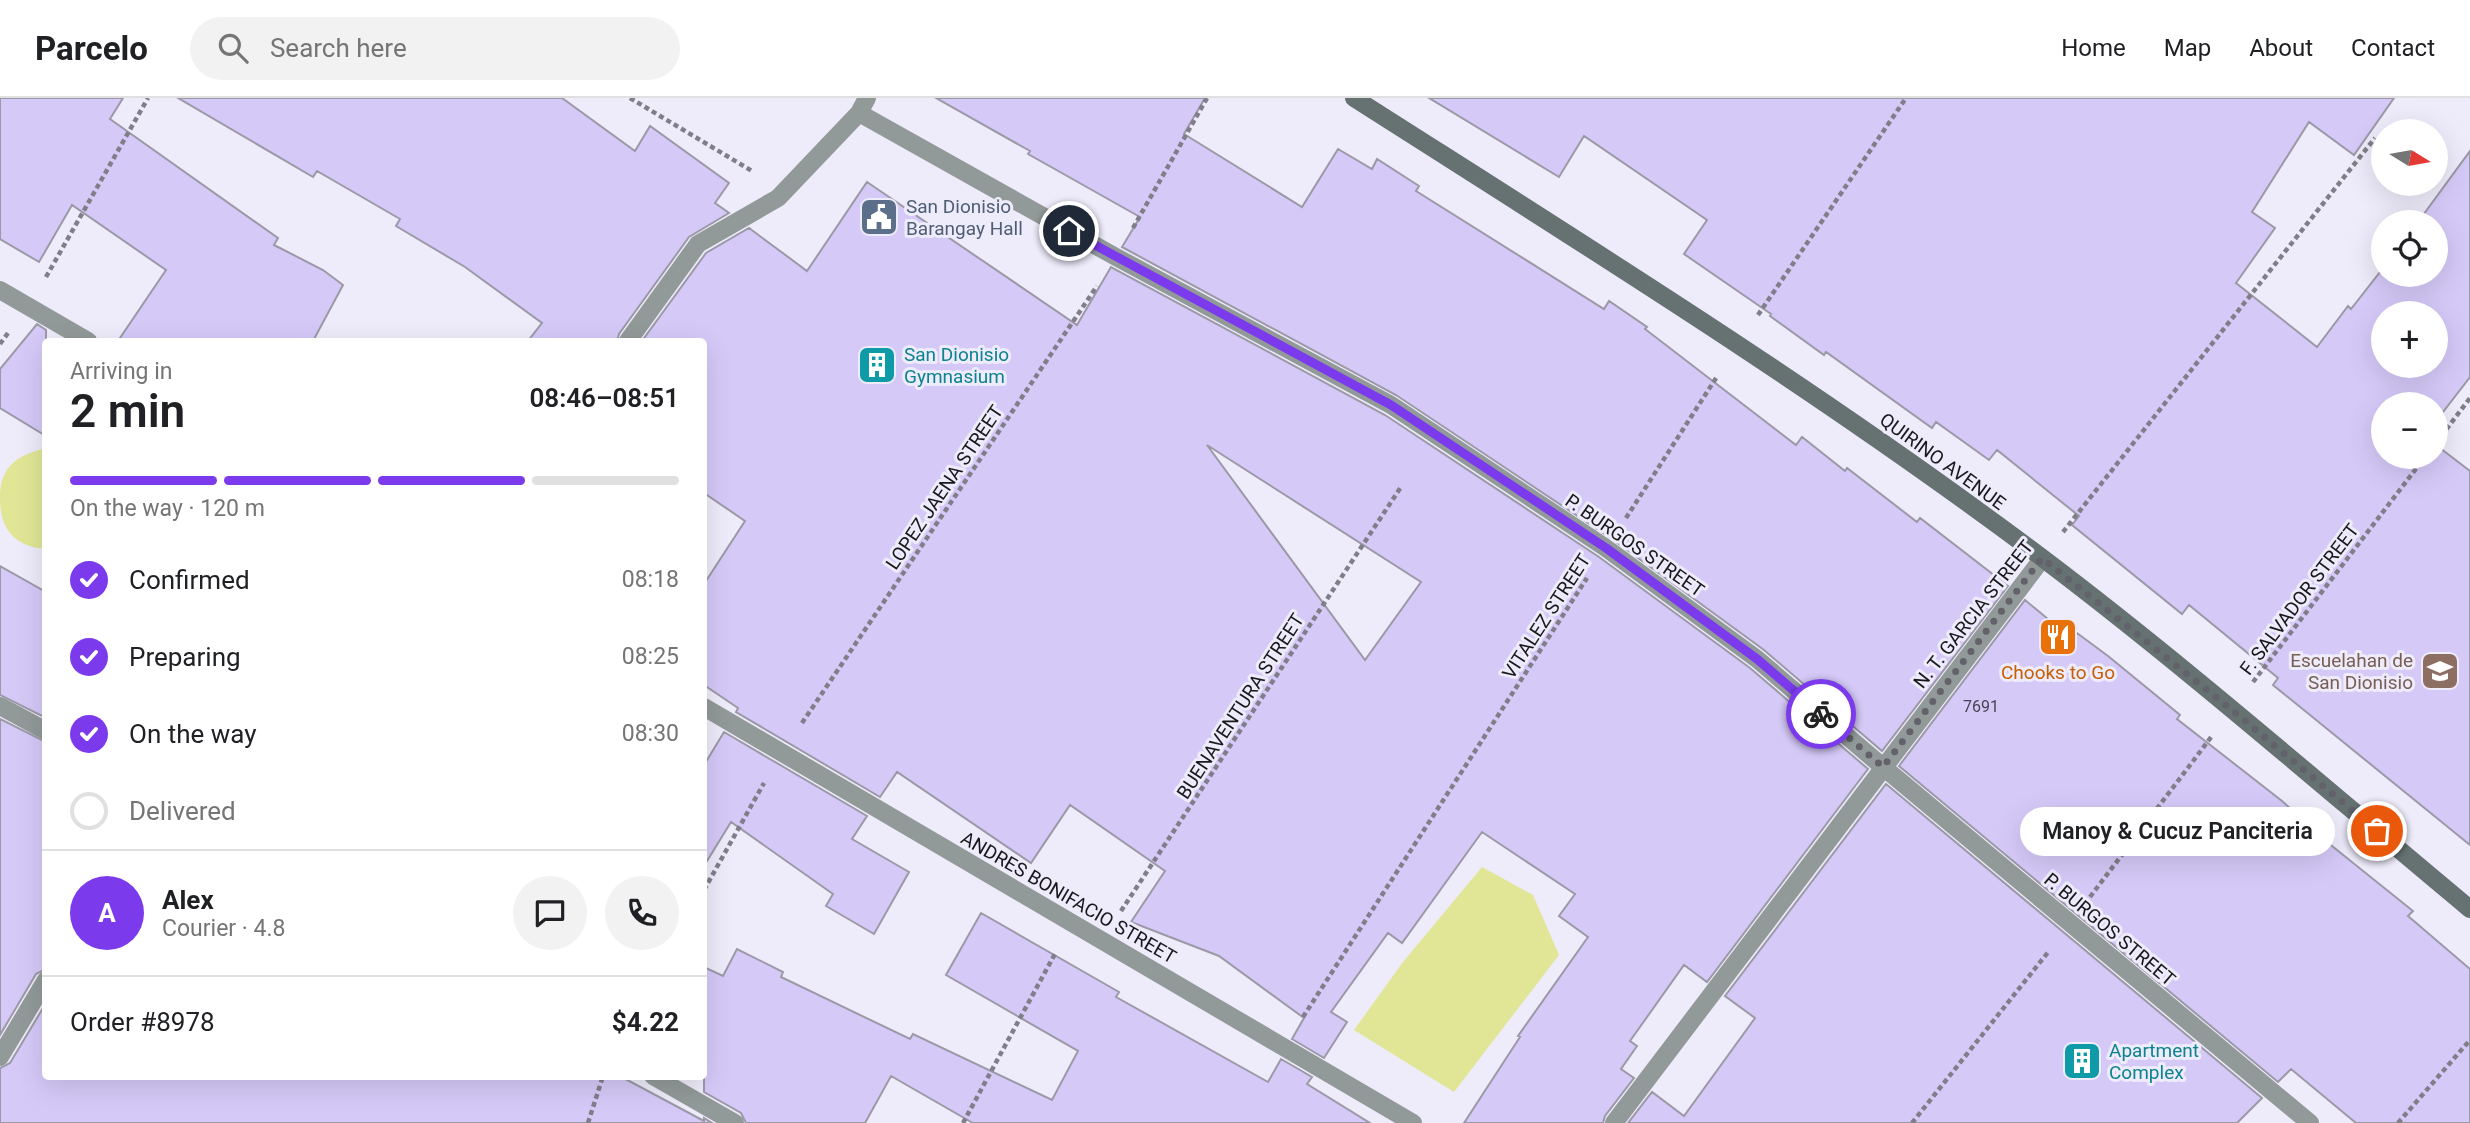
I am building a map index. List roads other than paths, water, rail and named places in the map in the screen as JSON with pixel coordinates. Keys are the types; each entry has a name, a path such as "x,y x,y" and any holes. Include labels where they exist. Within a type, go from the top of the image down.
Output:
{"main road":[{"name":"QUIRINO AVENUE","path":"1354,98 1739,344 1881,441 2042,558 2232,710 2470,909"}],"street":[{"path":"630,338 698,244 778,198 863,106"},
{"name":"P. BURGOS STREET","path":"863,106 1116,257 1391,405 1606,548 1757,659 2310,1123"},
{"path":"0,290 83,338"},
{"name":"N. T. GARCIA STREET","path":"1614,1123 2042,558"},
{"path":"0,705 42,730"},
{"name":"ANDRES BONIFACIO STREET","path":"707,709 1413,1123"},
{"path":"0,1057 42,987"},
{"path":"660,1080 735,1123"}],"place":[{"name":"San Dionisio Barangay Hall","path":"879,217"},
{"name":"San Dionisio Gymnasium","path":"877,365"},
{"name":"Chooks to Go","path":"2058,637"},
{"name":"Escuelahan de San Dionisio","path":"2440,671"},
{"name":"Manoy & Cucuz Panciteria","path":"2377,831"},
{"name":"Apartment Complex","path":"2082,1061"}]}
